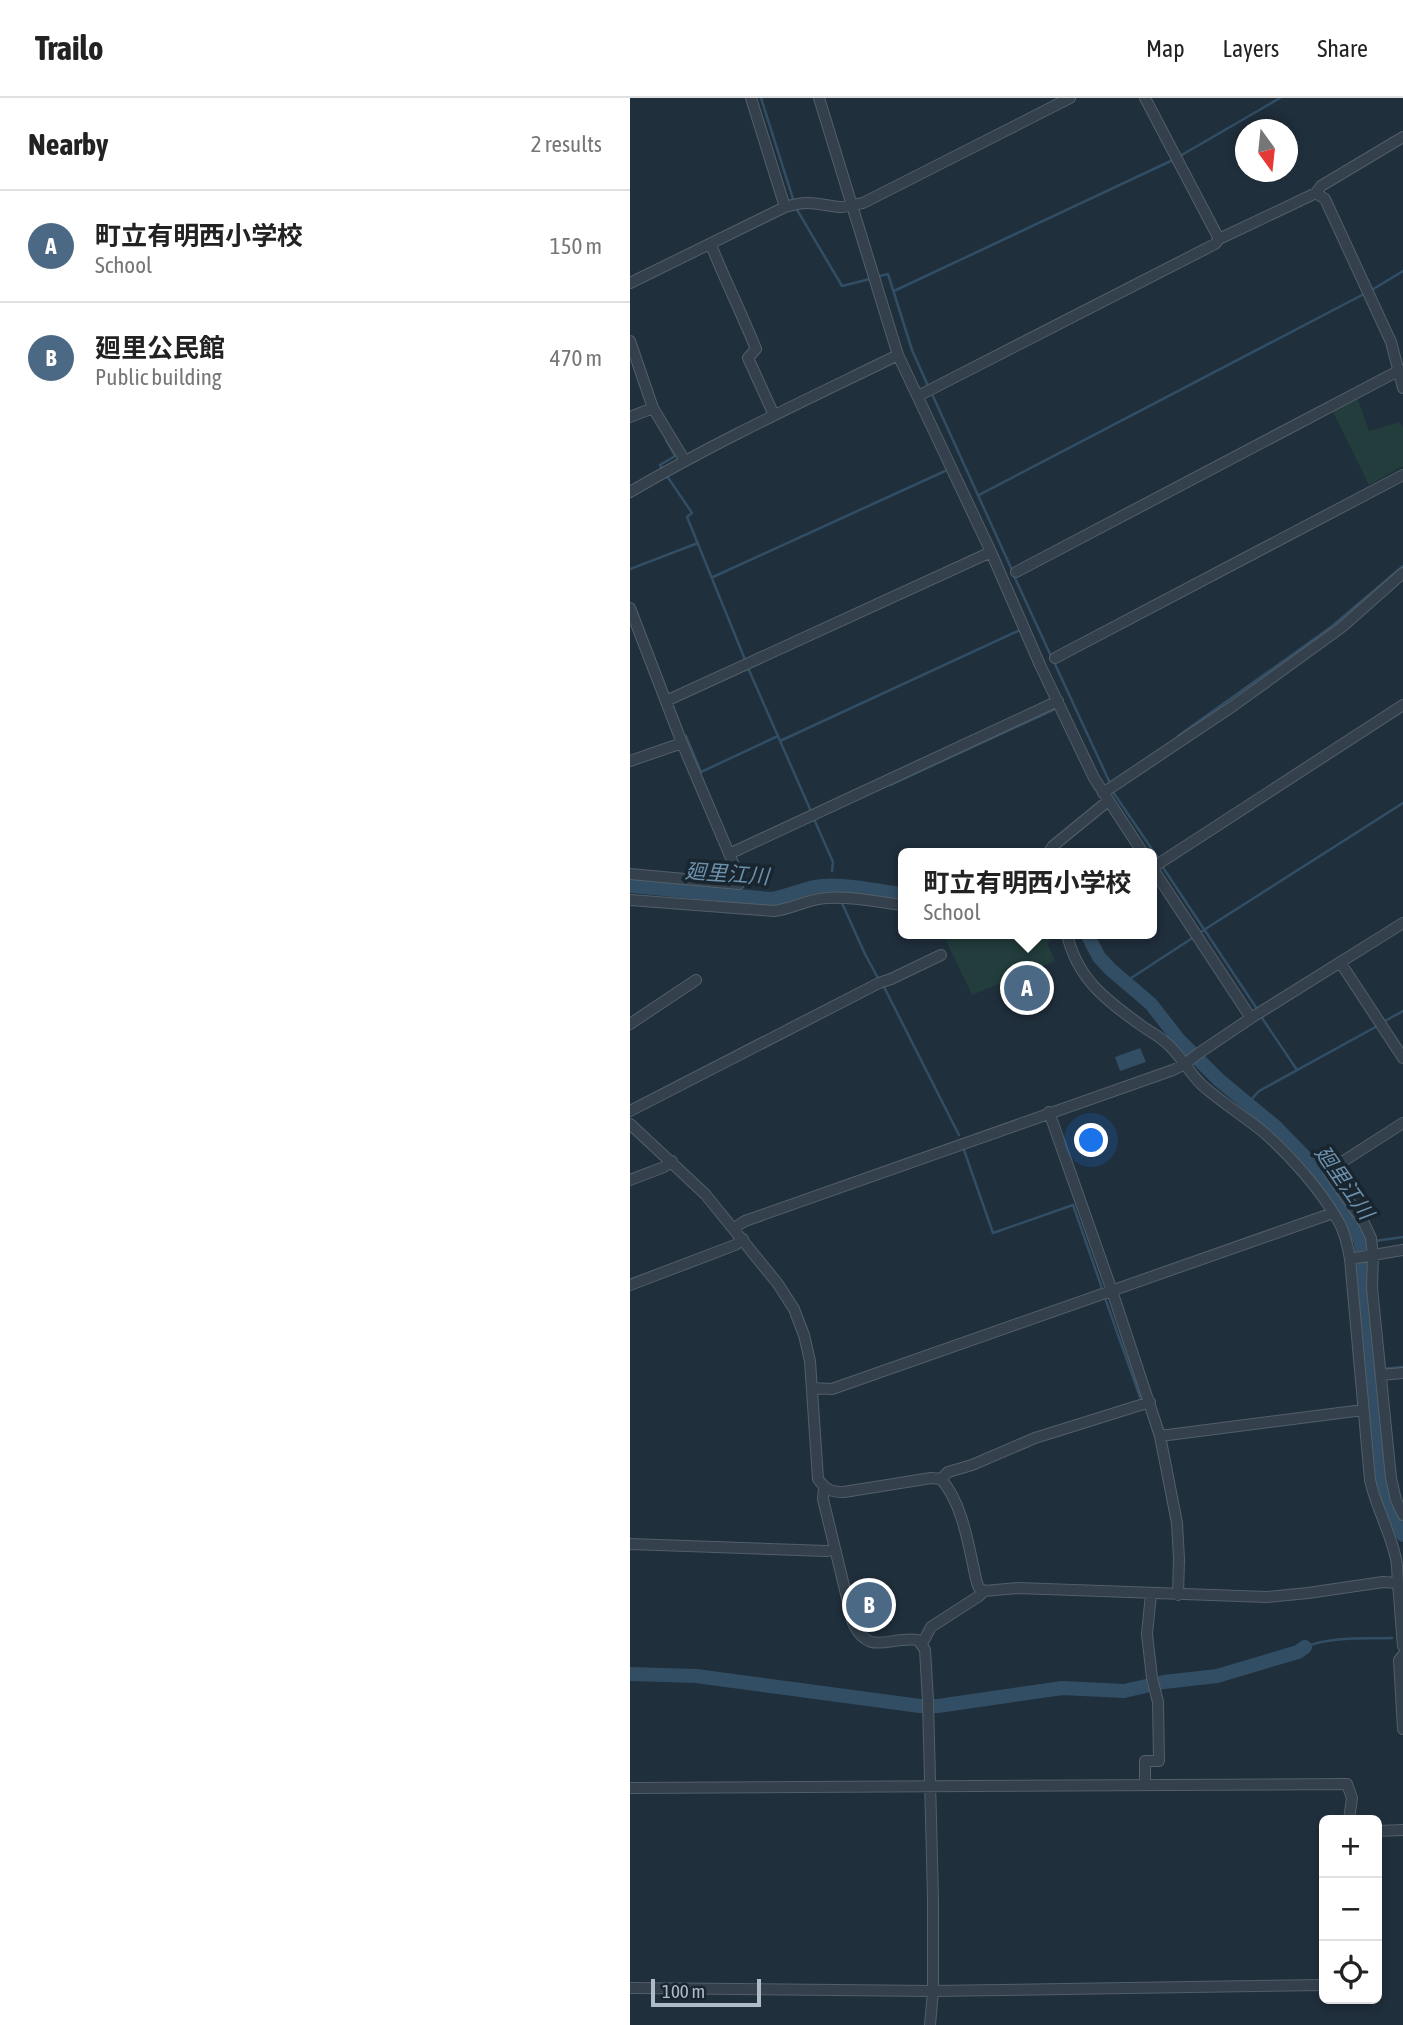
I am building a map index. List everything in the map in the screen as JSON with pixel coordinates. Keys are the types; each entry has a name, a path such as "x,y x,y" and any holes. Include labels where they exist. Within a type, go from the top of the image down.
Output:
{"street":[{"path":"751,98 791,205"},
{"path":"819,98 898,355 927,392 991,552 1094,778 1109,792 1140,848"},
{"path":"630,283 791,205 813,202 843,207 863,203 1070,98"},
{"path":"1145,98 1219,239"},
{"path":"927,392 1215,244 1219,239 1316,193 1321,186 1403,137"},
{"path":"1316,193 1325,200 1391,342 1403,388"},
{"path":"711,245 756,349 748,358 774,415"},
{"path":"630,341 650,409 685,461"},
{"path":"630,492 774,415 898,355"},
{"path":"1016,572 1400,370"},
{"path":"630,417 650,409"},
{"path":"1055,658 1403,475"},
{"path":"666,701 991,552"},
{"path":"1052,848 1109,792 1342,627 1403,573"},
{"path":"630,608 635,631 739,877 739,884 630,874"},
{"path":"729,854 1058,701"},
{"path":"1157,864 1403,705"},
{"path":"630,761 681,740"},
{"path":"1157,867 1197,935 1257,1014"},
{"path":"630,900 774,911 816,899 842,898 898,904"},
{"path":"734,1228 745,1221 1172,1070 1403,923"},
{"path":"1069,939 1076,963 1086,978 1143,1027 1164,1040 1203,1086 1274,1142 1304,1174 1341,1226 1353,1259 1370,1480 1375,1503 1396,1558 1403,1646"},
{"path":"630,1111 881,982 941,955"},
{"path":"1340,962 1403,1058"},
{"path":"630,1024 696,980"},
{"path":"1049,1112 1107,1293 1150,1402 1160,1436 1177,1523 1178,1595"},
{"path":"1403,1123 1328,1171 1364,1223 1371,1241 1372,1288 1381,1371 1403,1514"},
{"path":"630,1124 705,1194 778,1284 794,1309 810,1361 818,1479 824,1488 832,1492 844,1492 930,1478 941,1479 957,1504 977,1583 984,1591 1018,1588 1267,1597 1383,1582 1398,1583"},
{"path":"630,1180 664,1167 671,1161"},
{"path":"812,1388 832,1389 1333,1213"},
{"path":"630,1285 735,1245 743,1239"},
{"path":"1353,1259 1403,1250"},
{"path":"1381,1371 1403,1373"},
{"path":"941,1479 948,1472 972,1465 1034,1438 1150,1402"},
{"path":"1160,1436 1363,1410"},
{"path":"824,1488 823,1499 853,1623 859,1635 867,1642 879,1643 908,1638 918,1640 925,1650 933,1992 930,2025"},
{"path":"630,1544 827,1551 835,1549"},
{"path":"922,1644 931,1627 984,1591"},
{"path":"1145,1785 1145,1761 1159,1761 1158,1702 1147,1634 1151,1594"},
{"path":"1403,1655 1399,1660 1403,1729"},
{"path":"630,1788 1347,1784 1352,1798 1350,1815"},
{"path":"1382,1830 1403,1830"},
{"path":"630,1988 933,1992 1319,1984"}],"green space":[{"path":"1357,397 1369,431 1400,422 1403,428 1403,466 1369,485 1332,410"},
{"path":"945,939 1050,939 1048,945 1055,961 972,995"}],"water":[{"path":"1140,1048 1146,1062 1120,1071 1115,1057"}],"waterway":[{"path":"761,98 794,202"},
{"path":"1180,156 1280,98"},
{"path":"894,291 1175,159"},
{"path":"796,208 842,286 870,279"},
{"path":"1370,291 1403,271"},
{"path":"876,277 888,274 912,350 929,388"},
{"path":"979,495 1364,294"},
{"path":"932,394 1012,570"},
{"path":"663,470 660,465 675,456 666,440"},
{"path":"713,577 945,471"},
{"path":"667,476 692,513 687,517 746,662"},
{"path":"630,569 698,543"},
{"path":"1178,736 1331,627 1403,566"},
{"path":"1014,576 1051,656"},
{"path":"780,741 1022,629"},
{"path":"1054,662 1110,783"},
{"path":"748,668 810,809"},
{"path":"890,785 1053,710"},
{"path":"683,737 686,736 701,772 778,736"},
{"path":"1113,792 1151,848"},
{"path":"1199,933 1403,803"},
{"path":"814,819 833,862 832,871"},
{"path":"1162,866 1257,1009"},
{"name":"廻里江川","path":"829,886 830,882"},
{"name":"廻里江川","path":"630,886 771,899 824,886 846,886 898,893"},
{"name":"廻里江川","path":"841,894 842,887"},
{"path":"841,901 879,980"},
{"path":"1125,982 1194,937"},
{"name":"廻里江川","path":"1090,939 1099,957 1151,1004 1179,1040 1219,1080 1276,1127 1307,1159 1350,1219 1361,1243 1381,1485 1403,1535"},
{"path":"883,985 959,1135"},
{"path":"1385,1021 1403,1011"},
{"path":"1260,1015 1297,1070"},
{"path":"1248,1103 1259,1091 1379,1025"},
{"path":"964,1150 993,1233 1073,1205 1103,1291"},
{"path":"1375,1241 1403,1237"},
{"path":"1361,1243 1369,1242"},
{"path":"1105,1298 1140,1397"},
{"path":"1382,1369 1403,1367"},
{"name":"廻里江川","path":"1381,1485 1386,1483"},
{"path":"1305,1647 1337,1640 1392,1638"},
{"path":"630,1674 696,1676 920,1706 938,1706 1062,1688 1124,1691 1164,1682 1217,1676 1298,1652 1305,1647"}],"place":[{"name":"町立有明西小学校","path":"1027,988"},
{"name":"廻里公民館","path":"869,1605"}]}
